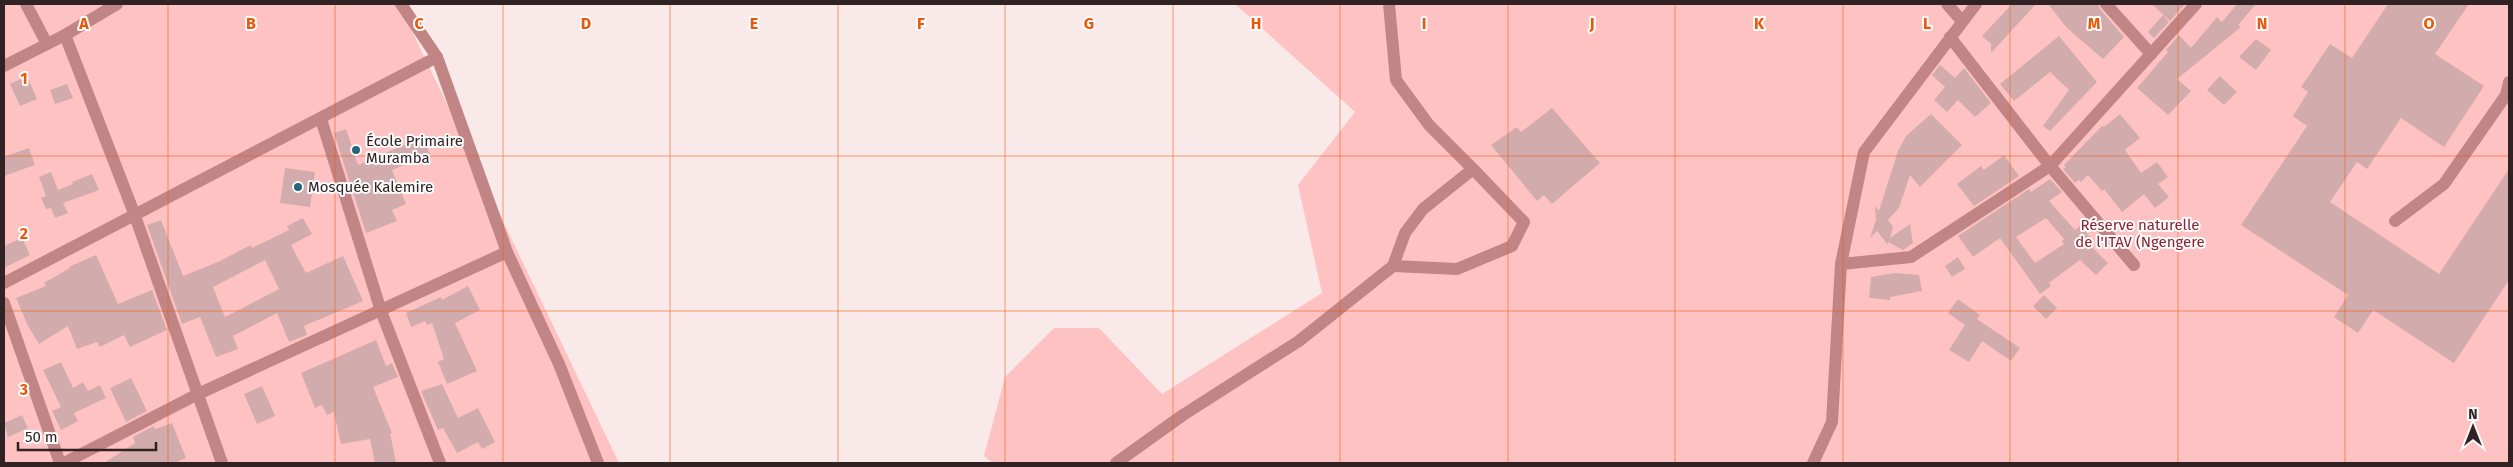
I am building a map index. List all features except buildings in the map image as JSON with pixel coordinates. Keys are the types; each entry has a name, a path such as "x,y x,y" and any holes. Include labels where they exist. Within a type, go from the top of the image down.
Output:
{"street":[{"path":"26,4 47,44"},
{"path":"4,66 66,34 117,4"},
{"path":"401,4 437,57 507,252 559,364 598,463"},
{"path":"1389,4 1396,80 1429,125 1524,222 1512,246 1457,269 1393,266"},
{"path":"1947,4 1962,20"},
{"path":"1813,463 1832,422 1841,264 1864,152 1962,20 1976,4"},
{"path":"2106,4 2151,54"},
{"path":"1841,264 1911,257 2050,166 2196,4"},
{"path":"66,34 134,213 222,463"},
{"path":"1950,37 2050,166 2134,265"},
{"path":"4,282 134,213 321,119 437,57"},
{"path":"2395,222 2444,184 2506,95 2509,82"},
{"path":"321,119 381,311 440,463"},
{"path":"1116,463 1183,415 1299,341 1393,266 1405,233 1423,209 1473,169"},
{"path":"64,463 198,394 507,252"},
{"path":"4,303 60,463"}],"green space":[{"path":"4,4 399,4 619,463 4,463"},
{"name":"Réserve naturelle de l'ITAV (Ngengere","path":"1235,4 2509,4 2509,463 993,463 984,456 1005,377 1054,328 1099,328 1162,394 1322,293 1298,185 1355,112"}],"place":[{"name":"École Primaire Muramba","path":"356,150"},
{"name":"Mosquée Kalemire","path":"298,187"}]}
